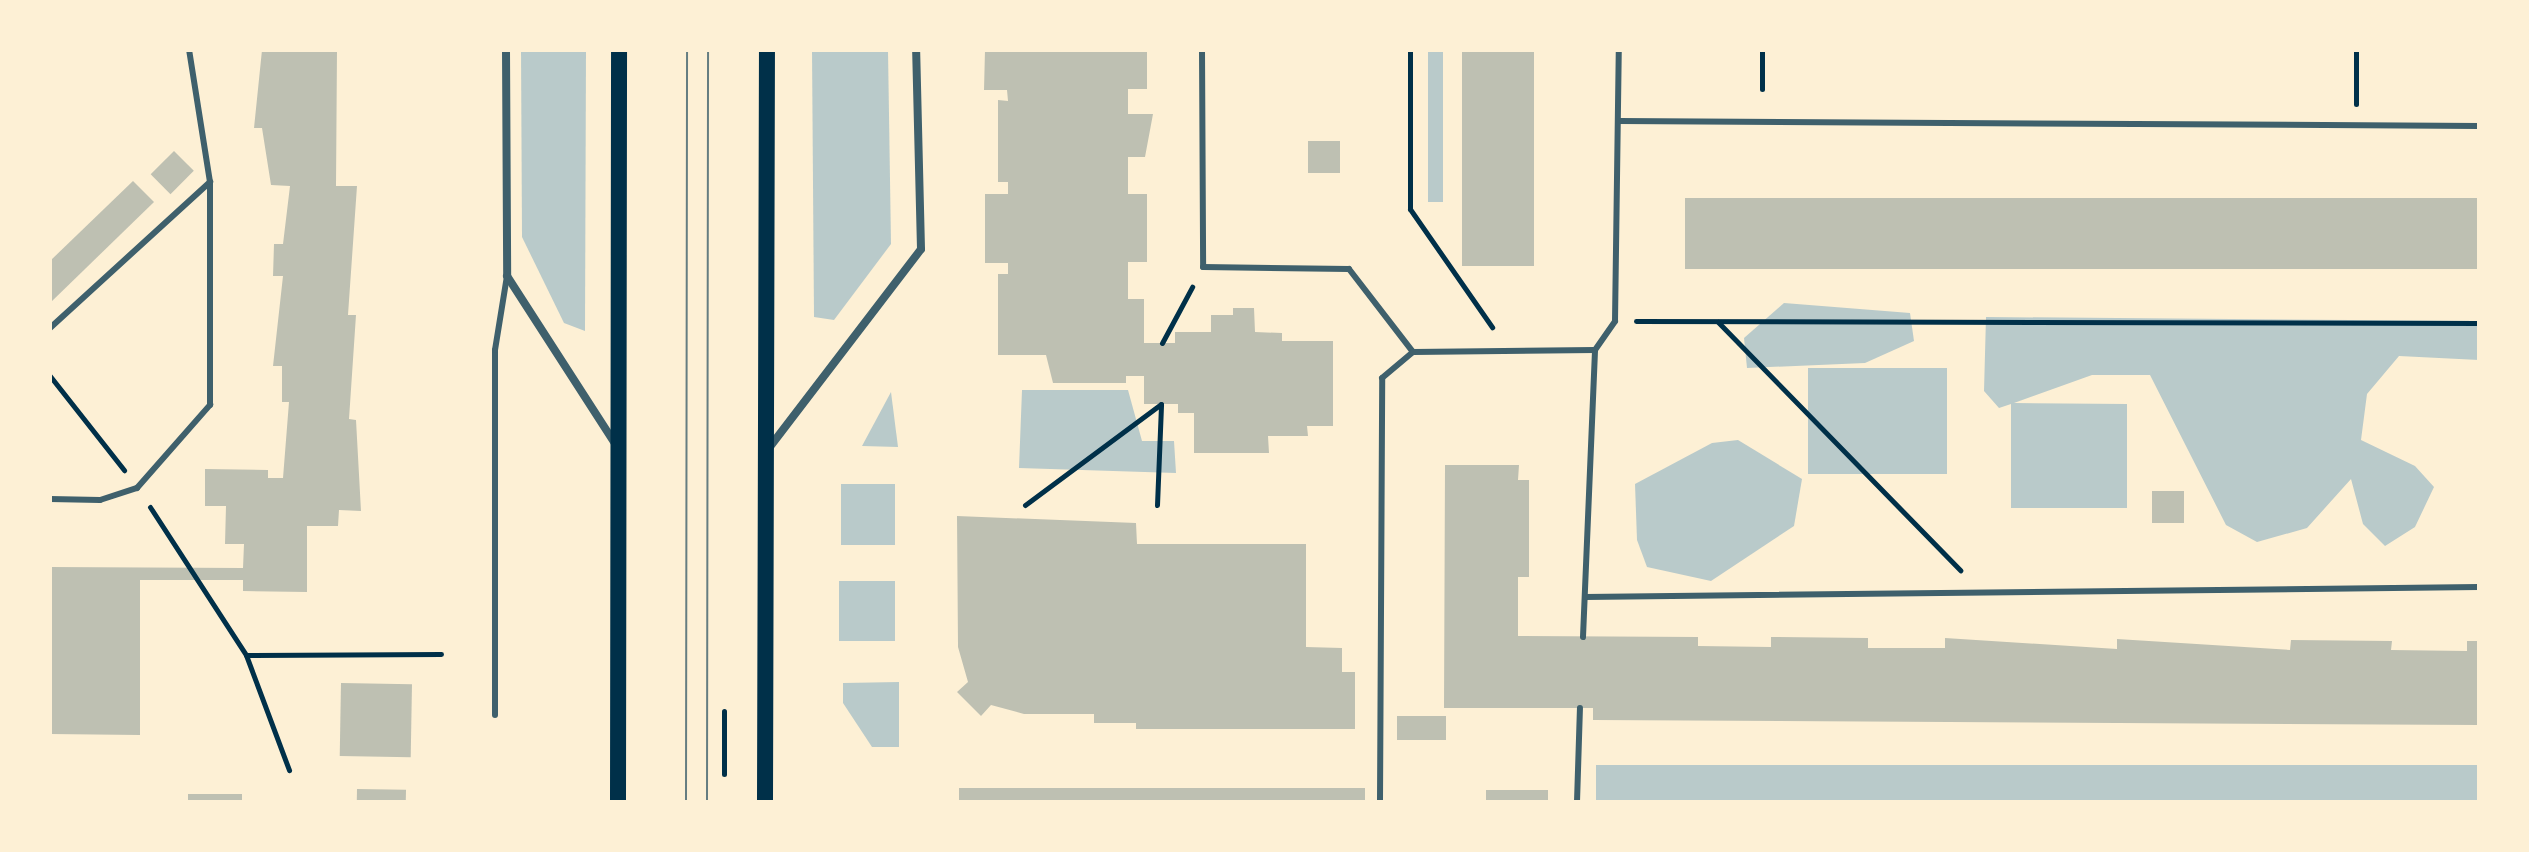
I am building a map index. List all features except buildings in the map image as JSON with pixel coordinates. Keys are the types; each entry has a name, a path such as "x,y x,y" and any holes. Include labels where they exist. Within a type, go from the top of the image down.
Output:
{"main road":[{"path":"618,802 619,50"},
{"path":"765,802 767,50"}],"street":[{"path":"506,50 507,276 618,448"},
{"path":"766,452 921,249 916,50"}],"lane":[{"path":"50,499 100,500 137,488 210,405 210,182 189,50"},
{"path":"1202,50 1203,267 1349,269 1413,352"},
{"path":"1583,637 1595,350 1615,321 1619,50"},
{"path":"1619,121 2479,126"},
{"path":"50,328 210,182"},
{"path":"495,715 495,350 507,276"},
{"path":"1380,802 1382,378 1413,352 1595,350"},
{"path":"1585,597 2479,587"},
{"path":"1577,802 1580,708"}],"path":[{"path":"1410,50 1410,209 1510,353"},
{"path":"1762,50 1762,89"},
{"path":"2356,50 2356,125"},
{"path":"1162,343 1203,267"},
{"path":"1615,321 2479,323"},
{"path":"1718,322 1981,592"},
{"path":"50,376 137,488 246,655 289,770"},
{"path":"1025,505 1161,404 1157,505"},
{"path":"246,655 441,654"},
{"path":"724,711 724,774"}],"shaded area":[{"path":"521,50 586,50 585,331 564,323 522,237"},
{"path":"812,50 888,50 891,244 834,320 814,317"},
{"path":"1428,50 1443,50 1443,202 1428,202"},
{"path":"1784,303 1910,313 1914,341 1865,363 1747,368 1744,338"},
{"path":"1986,317 2479,321 2479,360 2399,356 2367,394 2361,440 2415,466 2434,487 2415,527 2385,546 2363,524 2351,479 2307,528 2257,542 2226,525 2150,375 2092,375 2014,403 2127,404 2127,508 2011,508 2011,404 1999,408 1984,391"},
{"path":"1808,368 1947,368 1947,474 1808,474"},
{"path":"1022,390 1128,390 1142,441 1174,441 1176,473 1019,468"},
{"path":"891,392 898,447 862,446"},
{"path":"1738,440 1802,479 1794,526 1711,581 1647,567 1637,540 1635,484 1712,443"},
{"path":"841,484 895,484 895,545 841,545"},
{"path":"839,581 895,581 895,641 839,641"},
{"path":"899,682 899,747 872,747 843,703 843,683"},
{"path":"1596,765 2479,765 2479,802 1596,802"}],"tram line":[{"path":"686,802 687,50"},
{"path":"707,802 708,50"}]}
